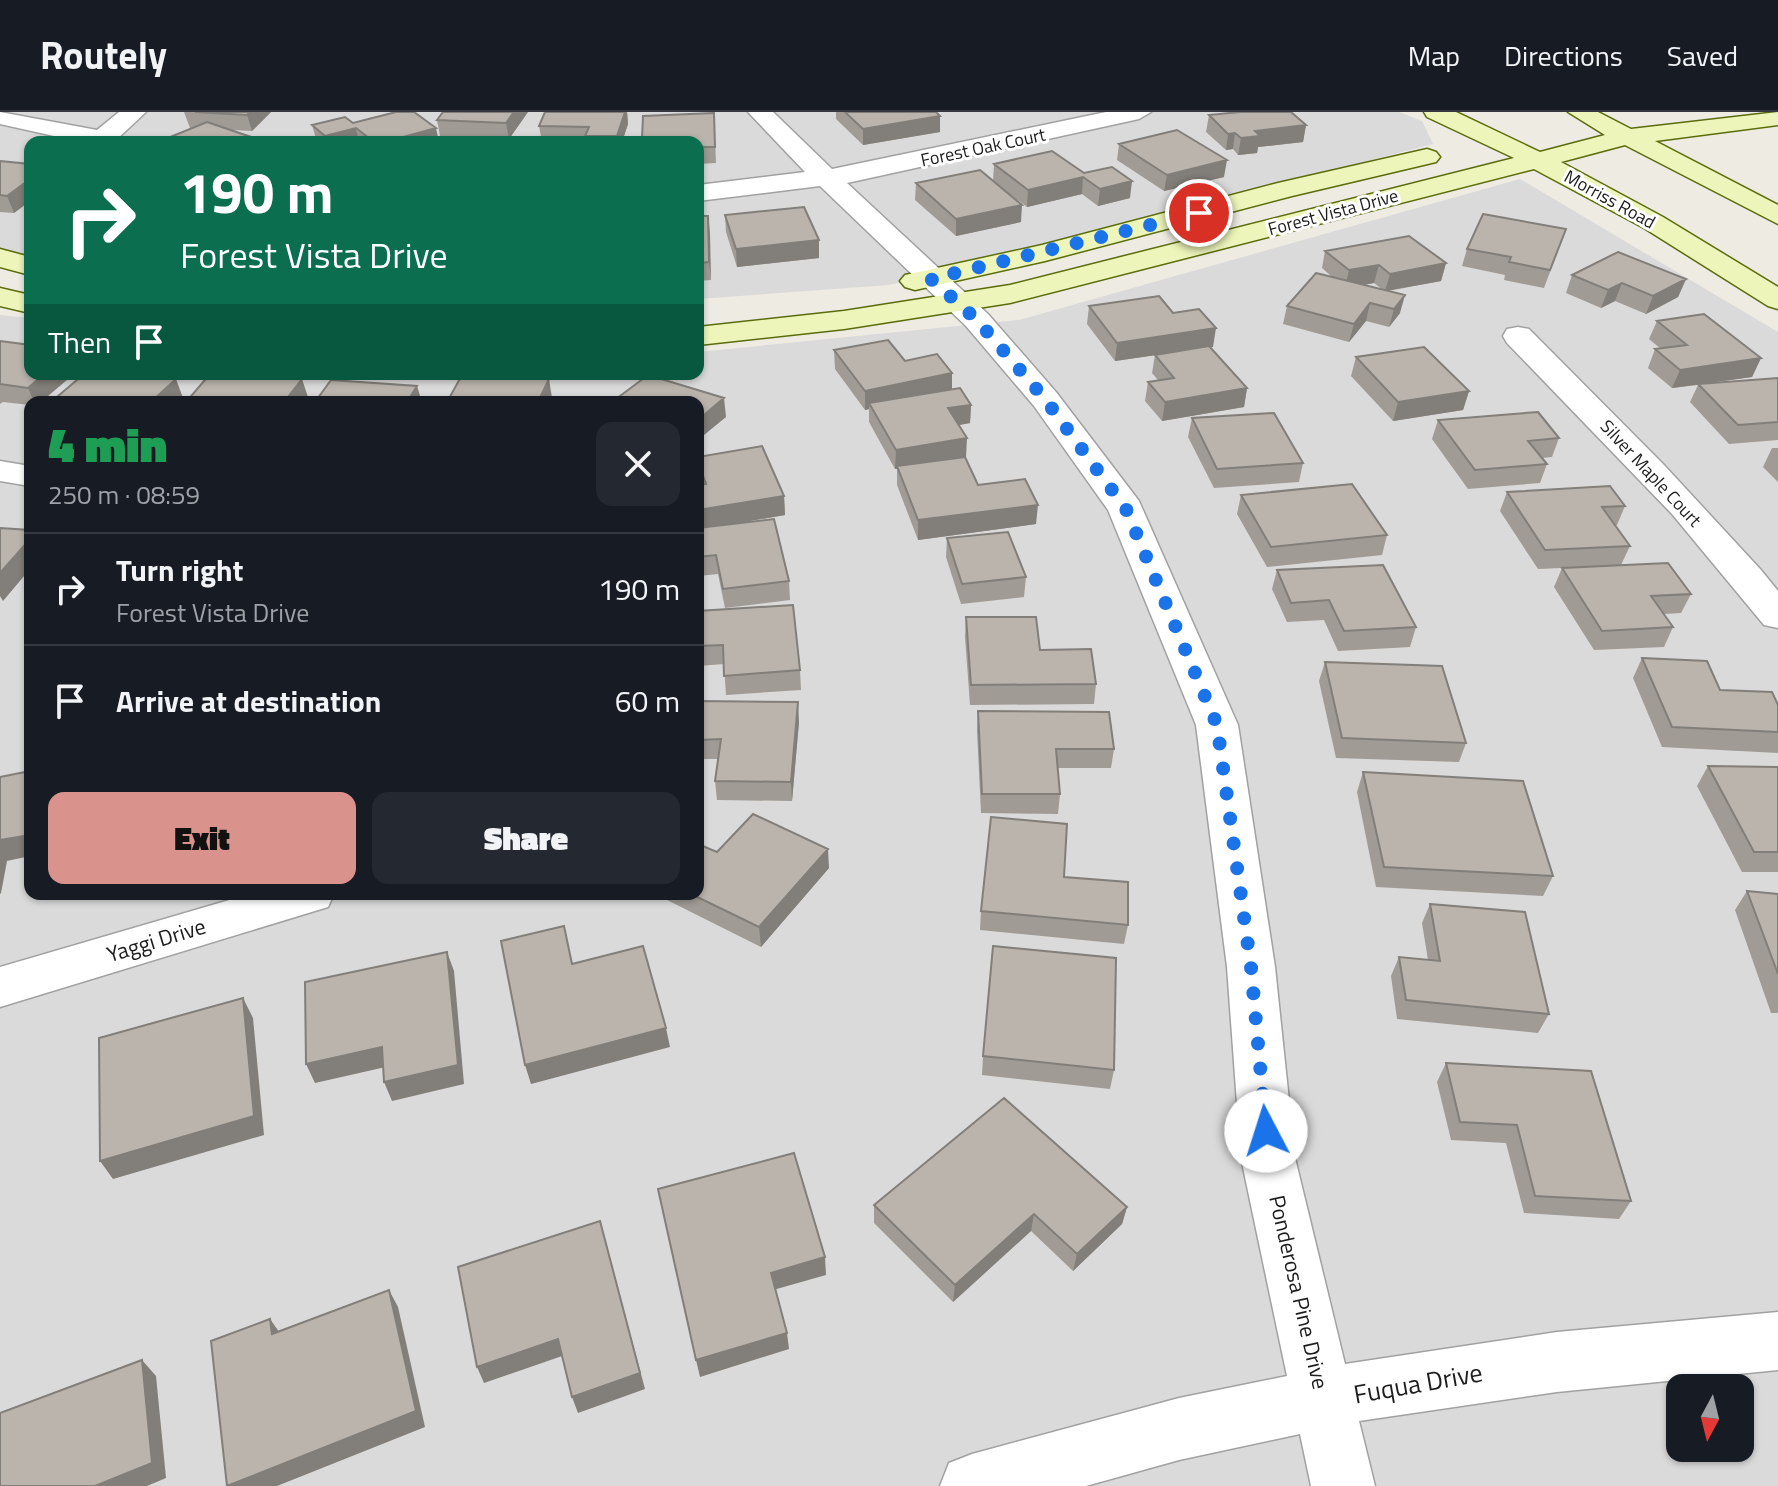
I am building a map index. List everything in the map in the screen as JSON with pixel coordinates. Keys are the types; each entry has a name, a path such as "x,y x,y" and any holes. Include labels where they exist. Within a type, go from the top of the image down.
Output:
{"main road":[{"name":"Morriss Road","path":"1436,112 1537,159 1624,205 1778,300"},
{"name":"Forest Vista Drive","path":"873,287 945,291 1457,150 1591,117 1685,112"},
{"path":"1591,117 1778,216"},
{"name":"Forest Vista Drive","path":"704,335 945,291 1096,274 1628,137 1778,118"},
{"path":"0,258 24,264"},
{"path":"738,303 812,295"},
{"path":"0,297 24,303"}],"street":[{"path":"106,136 134,112"},
{"name":"Ponderosa Pine Drive","path":"760,112 945,291 1045,399 1126,509 1217,725 1251,967 1268,1158 1343,1486"},
{"name":"Forest Oak Court","path":"704,192 826,179 1139,112"},
{"path":"0,117 88,136"},
{"name":"Silver Maple Court","path":"1518,336 1636,455 1748,577 1778,616"},
{"path":"0,471 24,475"},
{"name":"Yaggi Drive","path":"0,987 291,900"},
{"name":"Fuqua Drive","path":"972,1486 1179,1429 1324,1401 1393,1384 1557,1362 1778,1341"}],"shaded area":[{"path":"0,112 1399,112 1422,121 1433,144 889,285 704,299 704,136 24,136 24,263 0,257"},
{"path":"1520,179 1778,332 1778,1486 0,1486 0,315 24,317 24,380 704,380 704,351 1019,320"}],"building":[{"path":"195,112 250,112 247,115"},
{"path":"396,112 414,112 436,128 407,136 366,136 356,128 325,136 312,125 345,117 353,123"},
{"path":"443,112 514,112 506,123 437,120"},
{"path":"545,112 625,112 617,136 585,136 589,127 539,126"},
{"path":"845,112 936,112 940,116 863,129"},
{"path":"1291,112 1306,125 1255,131 1260,136 1241,138 1235,133 1228,134 1209,115"},
{"path":"714,113 715,147 704,147 704,136 642,136 643,116"},
{"path":"207,122 248,136 173,136"},
{"path":"1177,130 1227,160 1167,175 1119,144"},
{"path":"1052,151 1084,173 1112,167 1132,181 1100,189 1083,177 1028,190 994,164"},
{"path":"0,161 24,163 24,183 7,196 0,195"},
{"path":"980,170 1022,205 956,219 916,183"},
{"path":"804,207 819,240 736,249 725,215"},
{"path":"1483,214 1566,229 1550,270 1509,262 1511,257 1467,249"},
{"path":"704,216 708,216 709,262 704,262"},
{"path":"1409,236 1446,263 1390,274 1379,265 1349,270 1325,251"},
{"path":"1618,252 1686,279 1653,296 1622,283 1608,290 1572,275"},
{"path":"1316,273 1405,295 1394,309 1370,303 1354,324 1287,306"},
{"path":"1159,296 1173,313 1199,309 1216,328 1117,343 1089,306"},
{"path":"1704,314 1761,358 1680,370 1655,349 1687,345 1657,321"},
{"path":"888,340 905,361 937,354 952,373 865,391 834,350"},
{"path":"0,341 24,344 24,380 37,380 28,388 0,384"},
{"path":"1209,346 1247,388 1165,402 1148,382 1174,378 1155,355"},
{"path":"1424,347 1469,391 1398,402 1356,357"},
{"path":"1778,378 1778,422 1738,425 1698,384"},
{"path":"77,380 175,380 158,396 58,396"},
{"path":"205,380 301,380 289,396 191,396"},
{"path":"331,380 417,386 411,396 319,396"},
{"path":"459,380 549,380 541,396 450,396"},
{"path":"641,380 665,380 724,398 704,415 704,396 620,396"},
{"path":"960,388 971,405 948,408 967,438 896,450 869,403"},
{"path":"1538,412 1559,438 1528,441 1547,464 1475,470 1438,420"},
{"path":"1274,413 1303,463 1217,469 1192,418"},
{"path":"762,446 784,496 704,509 704,456"},
{"path":"965,457 978,485 1025,479 1038,505 918,520 897,466"},
{"path":"1352,484 1387,535 1271,547 1241,495"},
{"path":"1610,486 1625,506 1602,507 1630,546 1545,550 1507,492"},
{"path":"774,519 789,581 723,589 716,555 704,556 704,527"},
{"path":"0,528 24,530 24,546 0,573"},
{"path":"1008,532 1026,577 962,584 947,538"},
{"path":"1668,563 1691,594 1651,596 1673,627 1602,631 1562,568"},
{"path":"1383,565 1416,627 1344,631 1329,600 1291,603 1277,570"},
{"path":"793,605 800,670 724,676 723,645 704,646 704,611"},
{"path":"966,617 1036,617 1040,650 1091,649 1096,684 971,685"},
{"path":"1642,658 1707,661 1720,690 1772,692 1778,705 1778,732 1672,727"},
{"path":"1325,662 1442,666 1466,743 1342,738"},
{"path":"704,701 798,702 791,782 715,781 721,739 704,740"},
{"path":"978,711 1109,712 1114,749 1056,749 1060,794 982,794"},
{"path":"1708,766 1778,767 1778,852 1754,852"},
{"path":"24,772 24,836 0,840 0,777"},
{"path":"1363,772 1523,781 1553,876 1384,867"},
{"path":"753,814 828,849 759,927 703,900 704,847 717,852"},
{"path":"991,817 1067,824 1064,877 1128,882 1128,925 981,911"},
{"path":"1747,891 1778,894 1778,974"},
{"path":"1430,904 1525,912 1549,1014 1406,1000 1399,957 1440,961"},
{"path":"564,926 572,964 643,946 666,1028 525,1065 501,941"},
{"path":"993,946 1116,958 1114,1070 983,1056"},
{"path":"447,952 458,1065 384,1082 382,1047 306,1064 305,982"},
{"path":"243,998 254,1116 100,1161 99,1038"},
{"path":"1446,1063 1591,1071 1631,1201 1535,1196 1517,1125 1460,1122"},
{"path":"1004,1098 1127,1207 1077,1254 1034,1214 955,1285 874,1205"},
{"path":"794,1153 825,1257 771,1273 787,1333 696,1360 658,1189"},
{"path":"600,1221 640,1373 572,1397 558,1339 477,1367 458,1267"},
{"path":"389,1290 416,1411 227,1486 211,1341 270,1319 272,1334"},
{"path":"142,1360 152,1463 95,1486 0,1486 0,1413"}],"route":[{"path":"1199,213 931,279 977,320 1045,399 1126,509 1217,725 1251,967 1266,1131"}]}
